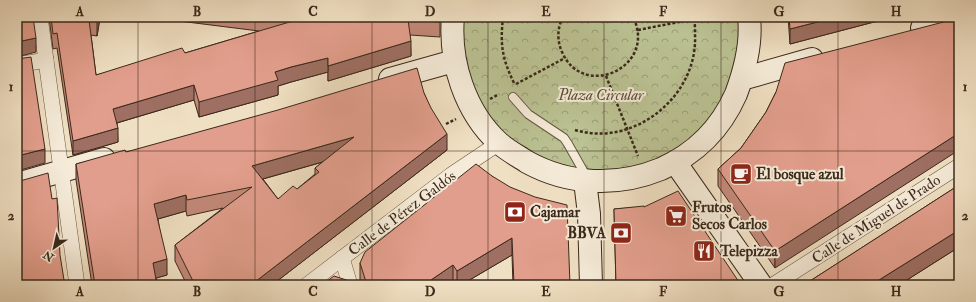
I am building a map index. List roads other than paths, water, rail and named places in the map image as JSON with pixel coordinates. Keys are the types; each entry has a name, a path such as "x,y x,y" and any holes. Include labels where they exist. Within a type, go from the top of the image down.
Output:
{"street":[{"path":"40,17 77,285"},
{"path":"453,17 451,34 454,61 465,95 482,124 500,143 540,169 585,181 619,181 646,175 675,162 698,147 718,126 732,103 742,79 750,27 749,17"},
{"path":"906,33 959,18"},
{"path":"742,79 830,54"},
{"path":"17,65 46,60"},
{"path":"374,83 454,61"},
{"name":"Calle de Pérez Galdós","path":"307,285 451,175 500,143"},
{"path":"17,184 122,154"},
{"path":"675,162 761,285"},
{"name":"Calle de Miguel de Prado","path":"773,285 957,170"},
{"path":"585,181 589,214 591,285"},
{"path":"342,258 350,285"}],"lane":[{"path":"513,97 528,114 564,138 585,174 585,181"}],"place":[{"name":"El bosque azul","path":"741,174"},
{"name":"Cajamar","path":"515,212"},
{"name":"Frutos Secos Carlos","path":"676,216"},
{"name":"BBVA","path":"621,233"},
{"name":"Telepizza","path":"704,251"}],"park label":[{"name":"Plaza Circular","path":"601,95"}]}
